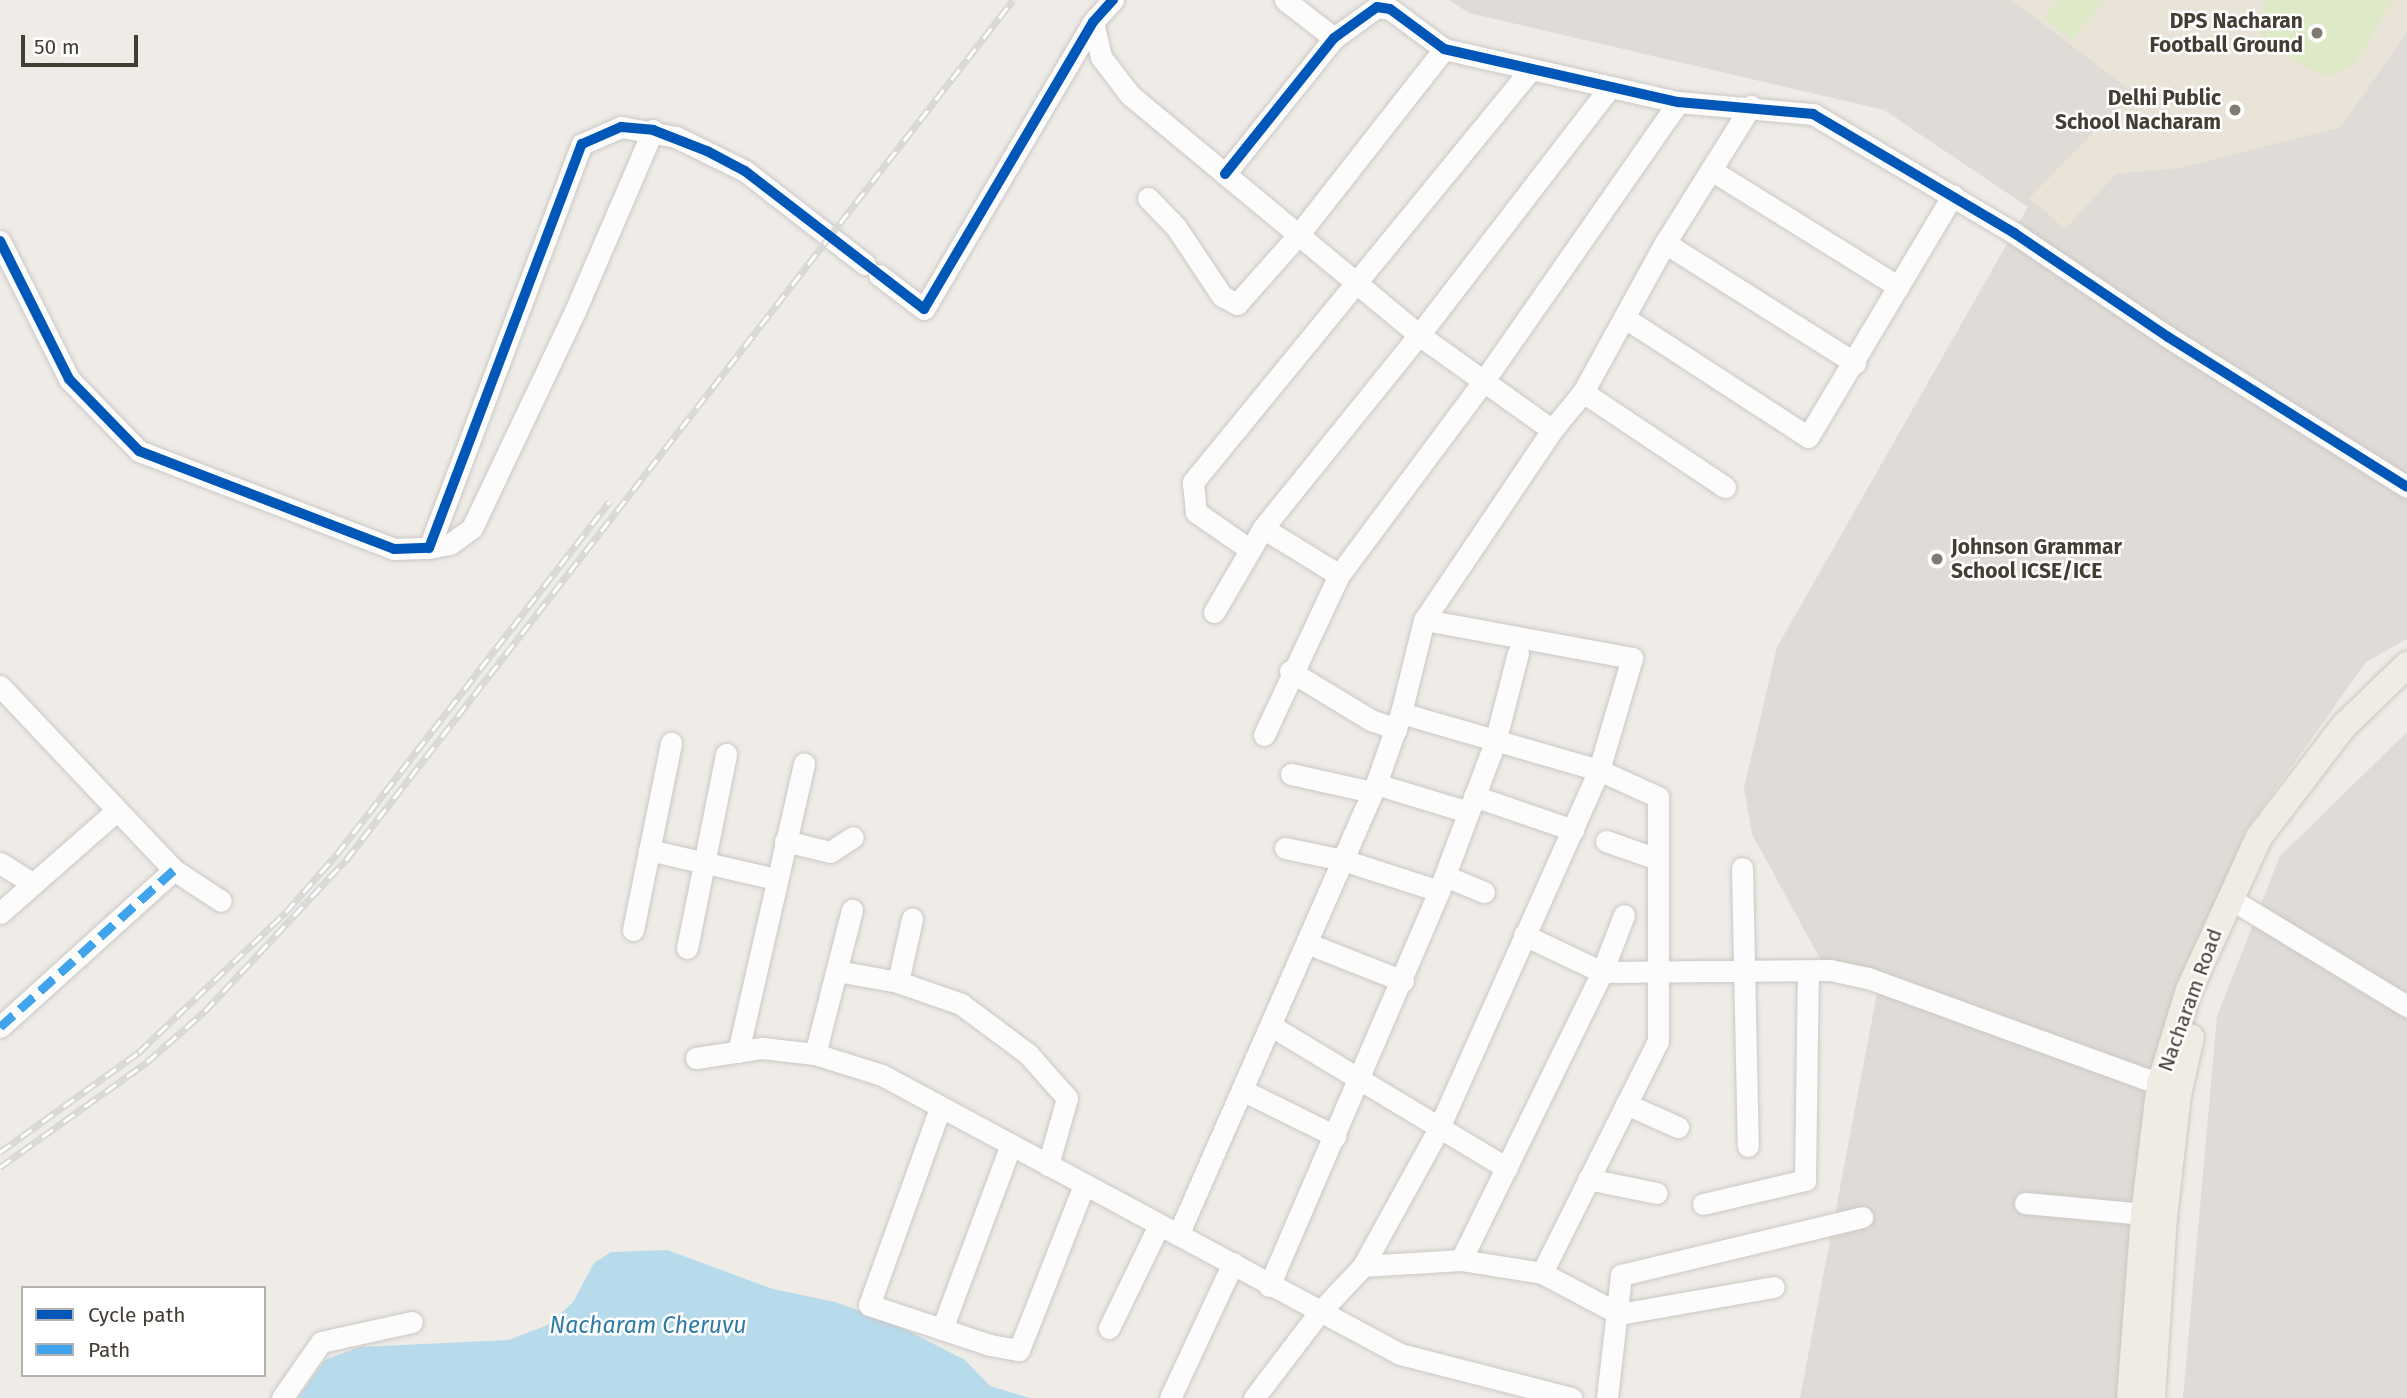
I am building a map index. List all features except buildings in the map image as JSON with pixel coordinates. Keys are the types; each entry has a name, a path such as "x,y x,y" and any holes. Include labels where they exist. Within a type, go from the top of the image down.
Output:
{"main road":[{"name":"Nacharam Road","path":"2130,1398 2144,1214 2160,1084 2189,990 2249,853 2344,726 2407,665"},
{"name":"Nacharam Road","path":"2156,1392 2164,1217 2178,1095 2192,1030 2239,905 2292,814 2326,770 2407,687"}],"street":[{"path":"429,548 575,152 605,131 653,130 745,171 924,309 1093,22 1113,0"},
{"path":"1285,0 1334,38"},
{"path":"1225,174 1334,38 1377,7 1390,9 1444,50 1678,102 1751,106 1814,114 1953,195 2407,487"},
{"path":"1093,22 1101,57 1130,95 1359,281 1419,335 1552,430"},
{"path":"1148,198 1176,227 1231,303 1237,304 1299,234 1444,50"},
{"path":"1250,549 1196,512 1194,482 1531,69"},
{"path":"1214,612 1263,528 1419,335 1610,87"},
{"path":"1264,735 1290,671 1339,575 1483,382 1678,102"},
{"path":"1178,1235 1273,1027 1374,788 1399,721 1424,620 1552,430 1583,392 1665,243 1751,106"},
{"path":"0,241 69,379 139,451 394,549 429,548 450,544 472,528 575,311 653,130"},
{"path":"1711,170 1899,287"},
{"path":"1625,318 1808,437 1855,363 1953,195"},
{"path":"1665,243 1855,363"},
{"path":"1583,392 1725,487"},
{"path":"1263,528 1339,575"},
{"path":"1254,1398 1318,1314 1363,1266 1438,1130 1599,770 1632,658 1424,620"},
{"path":"1269,1286 1335,1136 1357,1078 1403,981 1442,883 1495,742 1518,653"},
{"path":"1290,671 1371,720 1399,721 1495,742 1599,770 1658,797 1655,971 1658,1041 1542,1273"},
{"path":"0,686 174,870 221,901"},
{"path":"633,930 671,743"},
{"path":"687,948 726,754"},
{"path":"738,1052 804,763"},
{"path":"1291,774 1471,804 1573,830"},
{"path":"0,913 31,882 116,811"},
{"path":"785,841 830,852 853,837"},
{"path":"1606,841 1657,859"},
{"path":"1285,848 1484,892"},
{"path":"649,850 776,879"},
{"path":"0,863 31,882"},
{"path":"1742,868 1748,1146"},
{"path":"4,1017 174,870"},
{"path":"2239,905 2407,1006"},
{"path":"815,1054 852,910"},
{"path":"1461,1261 1602,972 1624,915"},
{"path":"898,982 912,919"},
{"path":"1524,936 1602,972 1830,970 1868,978 2160,1084"},
{"path":"1309,944 1403,981"},
{"path":"837,971 898,982 961,1004 1028,1054 1067,1098 1048,1165"},
{"path":"1703,1204 1805,1180 1808,972"},
{"path":"1273,1027 1438,1130 1507,1168"},
{"path":"696,1058 762,1048 815,1054 883,1075 1233,1263 1318,1314 1400,1354 1514,1392 1571,1398"},
{"path":"1244,1091 1335,1136"},
{"path":"1626,1104 1678,1127"},
{"path":"940,1108 869,1305 1019,1350 1084,1185"},
{"path":"942,1329 1011,1144"},
{"path":"1588,1180 1657,1193"},
{"path":"2025,1203 2144,1214"},
{"path":"1607,1398 1619,1314 1621,1275 1862,1217"},
{"path":"1109,1328 1159,1225"},
{"path":"1363,1266 1461,1261 1542,1273 1619,1314 1774,1287"},
{"path":"1170,1398 1233,1263"},
{"path":"282,1398 283,1391 321,1342 412,1322"}],"shaded area":[{"path":"1449,0 2407,0 2407,639 2366,662 2245,832 2163,1035 2120,1398 1800,1398 1878,988 1824,966 1752,834 1744,788 1777,647 2028,207 1884,110 1469,13"},
{"name":"Delhi Public School Nacharam","path":"2011,0 2407,0 2407,32 2341,127 2180,168 2116,174 2065,229 2029,198 2133,92"},
{"path":"2407,732 2407,1398 2183,1398 2217,1016 2280,856"}],"green space":[{"path":"2058,0 2104,0 2072,40 2044,18"},
{"name":"DPS Nacharan Football Ground","path":"2267,0 2393,0 2355,63 2334,76 2319,74 2267,45 2257,21"}],"water":[{"name":"Nacharam Cheruvu","path":"667,1250 773,1289 835,1302 887,1320 965,1360 990,1386 1030,1398 298,1398 325,1360 359,1347 508,1340 548,1325 573,1302 594,1263 611,1252"}],"railway":[{"path":"0,1167 147,1062 205,1011 346,860 1013,0"},
{"path":"0,1152 139,1052 286,912 337,854 609,502"}],"marked path":[{"path":"0,1027 174,870"}],"cycle path":[{"path":"0,241 69,379 139,451 394,549 429,548 582,144 621,127 653,130 707,151 745,171 924,309 1093,22 1113,0"},
{"path":"1225,174 1334,38 1377,7 1390,9 1444,49 1678,102 1813,114 2014,233 2168,337 2407,487"}],"place":[{"name":"DPS Nacharan Football Ground","path":"2317,33"},
{"name":"Delhi Public School Nacharam","path":"2235,110"},
{"name":"Johnson Grammar School ICSE/ICE","path":"1937,559"}]}
